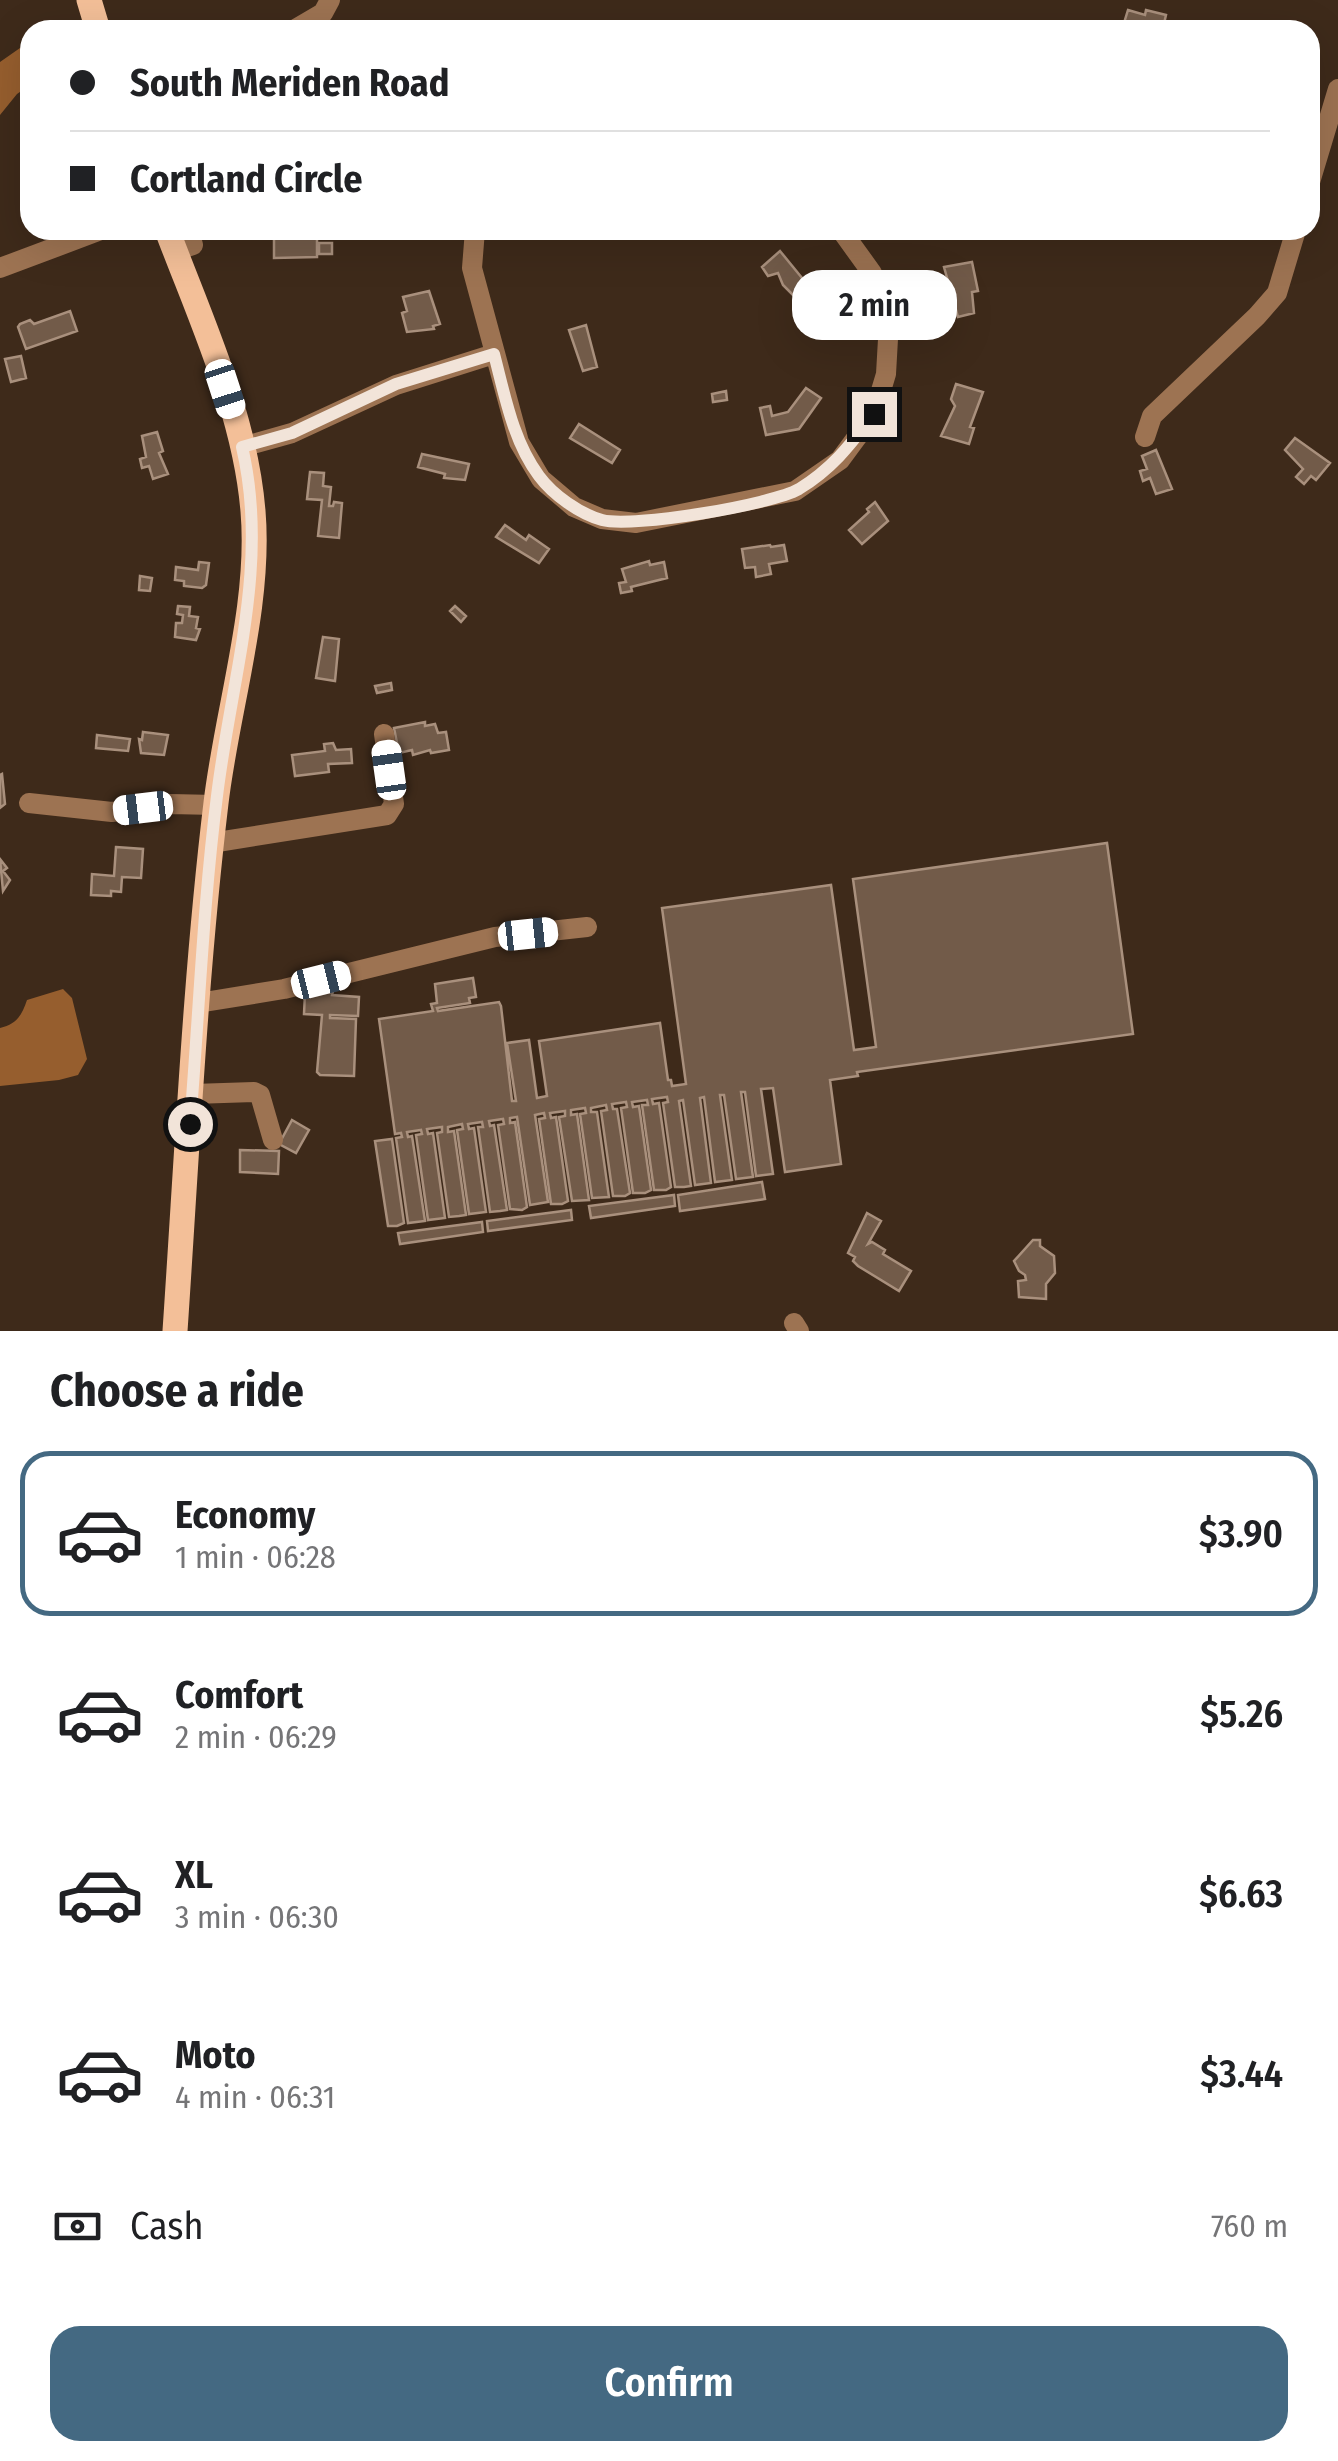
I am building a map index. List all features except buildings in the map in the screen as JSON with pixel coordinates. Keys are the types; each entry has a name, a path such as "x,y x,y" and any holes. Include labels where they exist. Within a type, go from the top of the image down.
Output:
{"main road":[{"path":"176,1331 211,843 252,578 253,509 242,447 178,240"}],"street":[{"path":"310,20 322,13 330,0"},
{"path":"1320,148 1338,88"},
{"path":"0,268 74,240"},
{"path":"474,240 472,268 518,442 541,479 574,507 602,520 636,523 795,492 840,460 874,414 886,374 888,339 872,273 848,240"},
{"path":"1145,438 1152,416 1257,316 1276,292 1293,240"},
{"path":"242,447 292,433 396,384 494,354"},
{"path":"211,843 387,815 394,804 384,734"},
{"path":"29,802 112,812 170,804 216,805"},
{"path":"198,1003 284,989 495,938 588,927"},
{"path":"193,1094 260,1095 273,1140"}],"shaded area":[{"path":"20,48 20,92 0,115 0,62"},
{"path":"63,989 72,998 87,1059 78,1075 0,1086 0,1028 18,1018 27,1000"}],"route":[{"path":"190,1124 211,843 252,578 253,509 242,447 317,423 396,384 494,354 518,442 541,479 574,507 602,520 636,523 795,492 840,460 874,414"}]}
